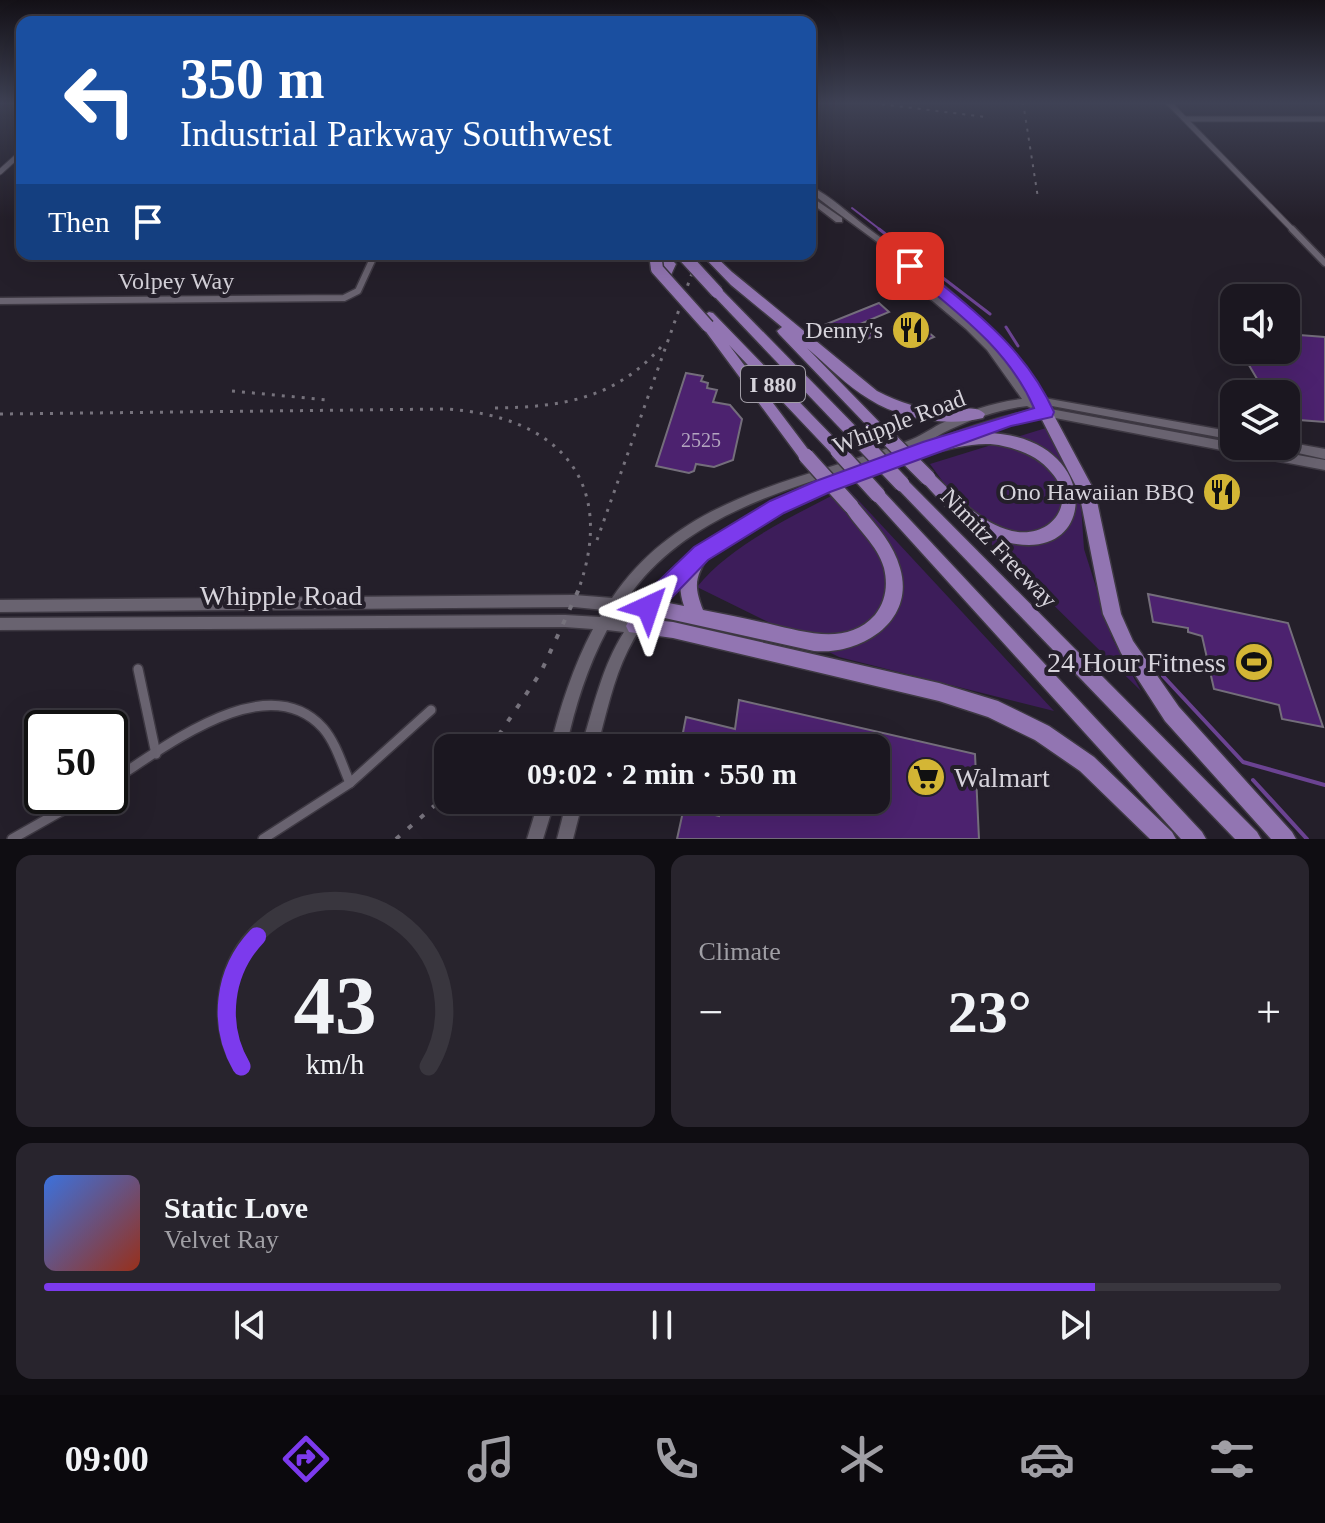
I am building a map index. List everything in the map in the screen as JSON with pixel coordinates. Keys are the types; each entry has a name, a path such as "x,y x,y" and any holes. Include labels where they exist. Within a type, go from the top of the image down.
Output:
{"highway":[{"path":"648,607 825,643 857,638 879,624 892,603 894,579 881,545 806,456 709,321 657,269 656,260"},
{"name":"I 880","path":"659,260 709,321 838,451 1195,839"},
{"name":"Nimitz Freeway","path":"688,260 1250,839"},
{"path":"713,260 928,478 977,523 1013,537 1045,536 1061,527 1070,513 1071,496 1064,479 1043,457 1023,446 991,439 930,447"},
{"path":"728,275 872,395 910,413 937,417 978,414"},
{"path":"1038,405 1087,492 1112,614 1127,647 1172,714 1285,839"},
{"path":"697,616 686,583 690,569 701,553"},
{"path":"635,626 673,630 939,692 991,708 1042,733 1087,764 1165,839"}],"main road":[{"path":"816,194 969,327 991,348 1038,405"},
{"path":"816,201 827,206"},
{"name":"Whipple Road","path":"618,602 646,567 701,522 768,494 915,443 934,431 978,414 1038,405 1220,434"},
{"name":"Whipple Road","path":"0,624 604,622 635,626 648,607 701,553 736,529 789,501 930,447 1020,417 1038,405 1325,465"},
{"path":"1300,449 1325,454"},
{"path":"561,734 578,675 604,622 618,602"},
{"name":"Whipple Road","path":"0,606 618,602 648,607"},
{"path":"593,734 607,686 635,626"},
{"path":"535,839 543,814"},
{"path":"565,839 571,814"}],"street":[{"path":"1207,141 1325,263"},
{"path":"0,172 16,157"},
{"name":"Volpey Way","path":"0,301 322,299 352,295 362,285 372,260"},
{"path":"138,669 156,754"},
{"path":"128,771 227,714 251,706 269,705 295,710 314,720 327,732 350,783"},
{"path":"263,839 350,783 431,710"},
{"path":"12,839 56,814"}],"shaded area":[{"path":"1046,428 1080,491 1084,549 1112,638 1141,691 980,533 930,464"},
{"path":"847,488 1054,711 839,657 697,587 711,571 747,543"}],"building":[{"path":"879,303 889,312 860,324 874,336 862,341 847,327 828,335 819,327"},
{"name":"Denny's","path":"911,318 934,337 913,346 893,327"},
{"path":"1300,335 1325,337 1325,422 1300,420 1300,380 1258,380 1248,364 1300,364"},
{"path":"686,373 703,376 701,381 708,383 707,388 717,390 713,402 730,405 742,419 733,460 714,467 696,464 694,471 689,473 656,466"},
{"name":"24 Hour Fitness","path":"1148,594 1288,623 1323,727 1282,719 1279,705 1214,689 1202,636 1188,632 1188,628 1153,622"},
{"name":"Walmart","path":"739,700 888,734 683,734 686,717 735,729"},
{"name":"Walmart","path":"890,735 975,754 979,839 677,839 682,814 890,814"}],"waterway":[{"path":"852,208 882,231"},
{"path":"879,229 990,314"},
{"path":"1006,327 1018,346"},
{"path":"1163,676 1243,762 1325,785"},
{"path":"1253,780 1307,839"}],"railway":[{"path":"1029,141 1038,198"},
{"path":"597,540 699,260"},
{"path":"495,408 543,405 586,397 625,378 661,347"},
{"path":"232,391 328,400"},
{"path":"0,414 445,409 484,414 518,424 546,440 568,460 583,486 590,516 589,551 578,591"},
{"path":"499,734 541,672 579,589"},
{"path":"396,839 434,806"}],"place":[{"name":"Denny's","path":"911,330"},
{"name":"Ono Hawaiian BBQ","path":"1222,492"},
{"name":"24 Hour Fitness","path":"1254,662"},
{"name":"Walmart","path":"926,777"}],"route":[{"path":"648,607 667,584 701,553 736,529 777,507 823,486 930,447 1009,420 1045,412 1035,389 1002,345 983,325 910,266"}]}
